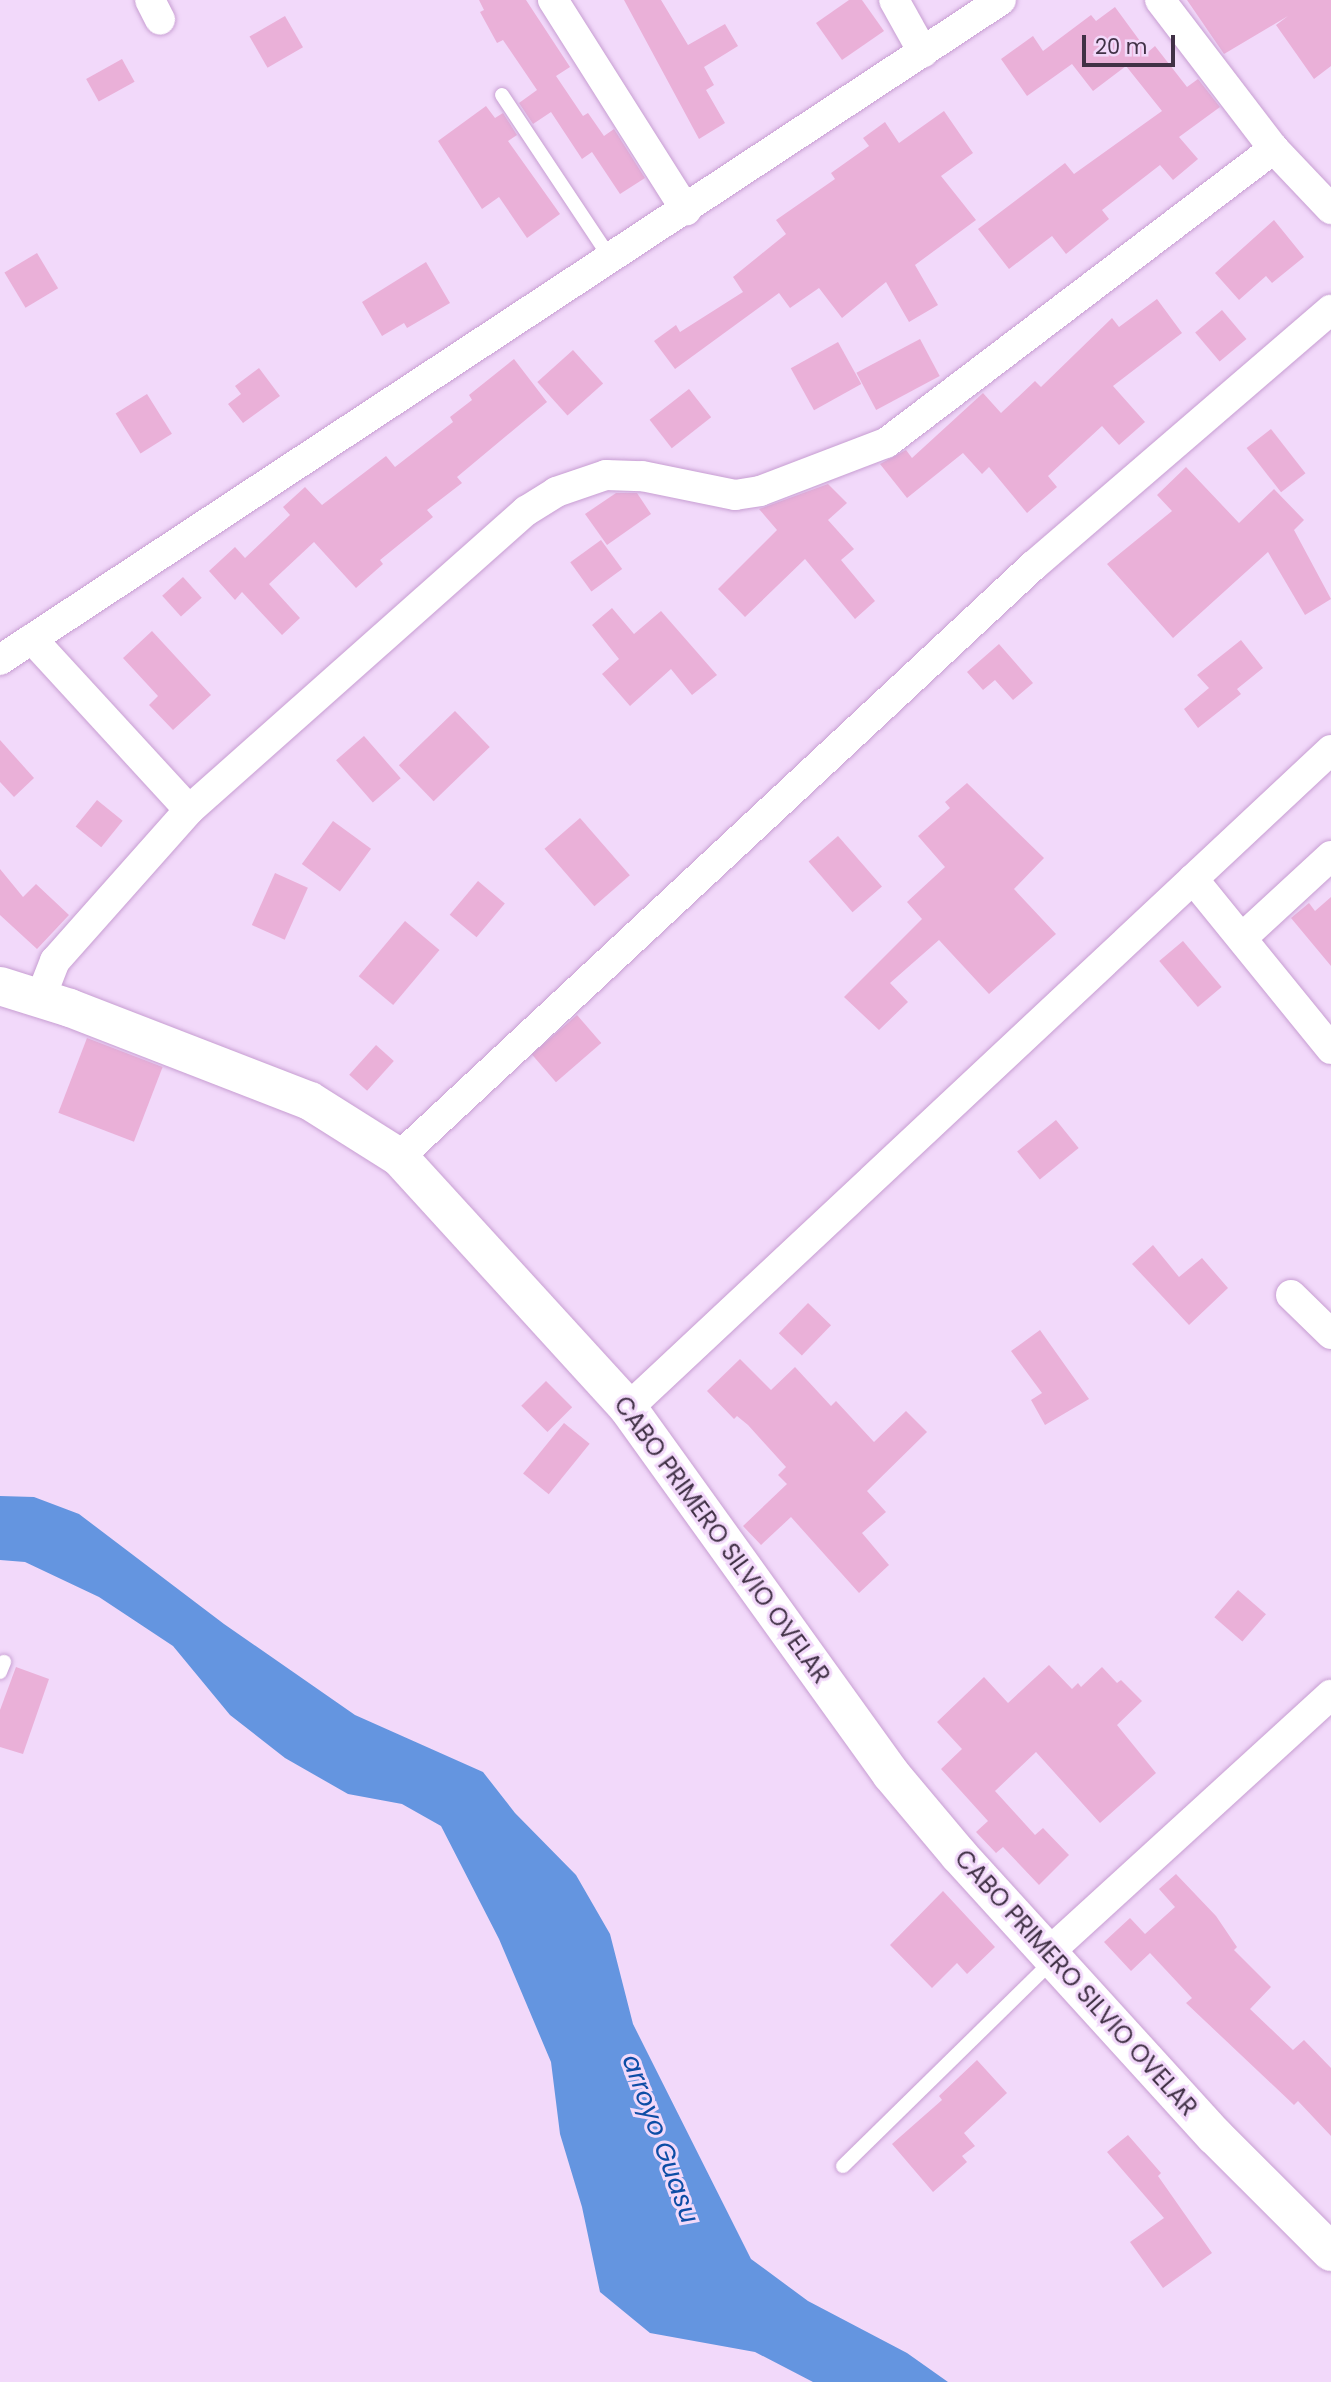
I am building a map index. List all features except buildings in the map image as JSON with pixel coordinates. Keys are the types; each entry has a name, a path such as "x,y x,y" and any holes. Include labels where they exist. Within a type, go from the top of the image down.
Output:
{"main road":[{"name":"CABO PRIMERO SILVIO OVELAR","path":"0,986 310,1101 399,1157 502,1264 628,1408 891,1774 1051,1956 1215,2136 1331,2252"}],"street":[{"path":"553,0 686,209"},
{"path":"894,0 923,51"},
{"path":"0,660 1001,0"},
{"path":"1160,0 1274,149 1331,209"},
{"path":"40,999 55,961 188,810 526,511 556,492 606,475 642,476 735,495 760,491 886,443 1274,149"},
{"path":"399,1157 1033,566 1331,310"},
{"path":"32,639 188,810"},
{"path":"628,1408 1331,750"},
{"path":"1242,938 1331,856"},
{"path":"1193,879 1331,1049"},
{"path":"1291,1295 1331,1334"},
{"path":"1051,1956 1331,1695"}],"lane":[{"path":"502,95 611,259"},
{"path":"843,2166 1051,1956"}],"water":[{"name":"arroyo Guasu","path":"0,1496 34,1497 79,1514 224,1624 355,1715 483,1772 515,1813 576,1875 610,1934 633,2024 751,2259 808,2301 907,2353 948,2382 813,2382 755,2352 650,2333 600,2292 582,2207 560,2134 551,2062 499,1939 441,1826 402,1804 348,1794 285,1758 230,1715 173,1646 99,1597 25,1562 0,1560"}]}
